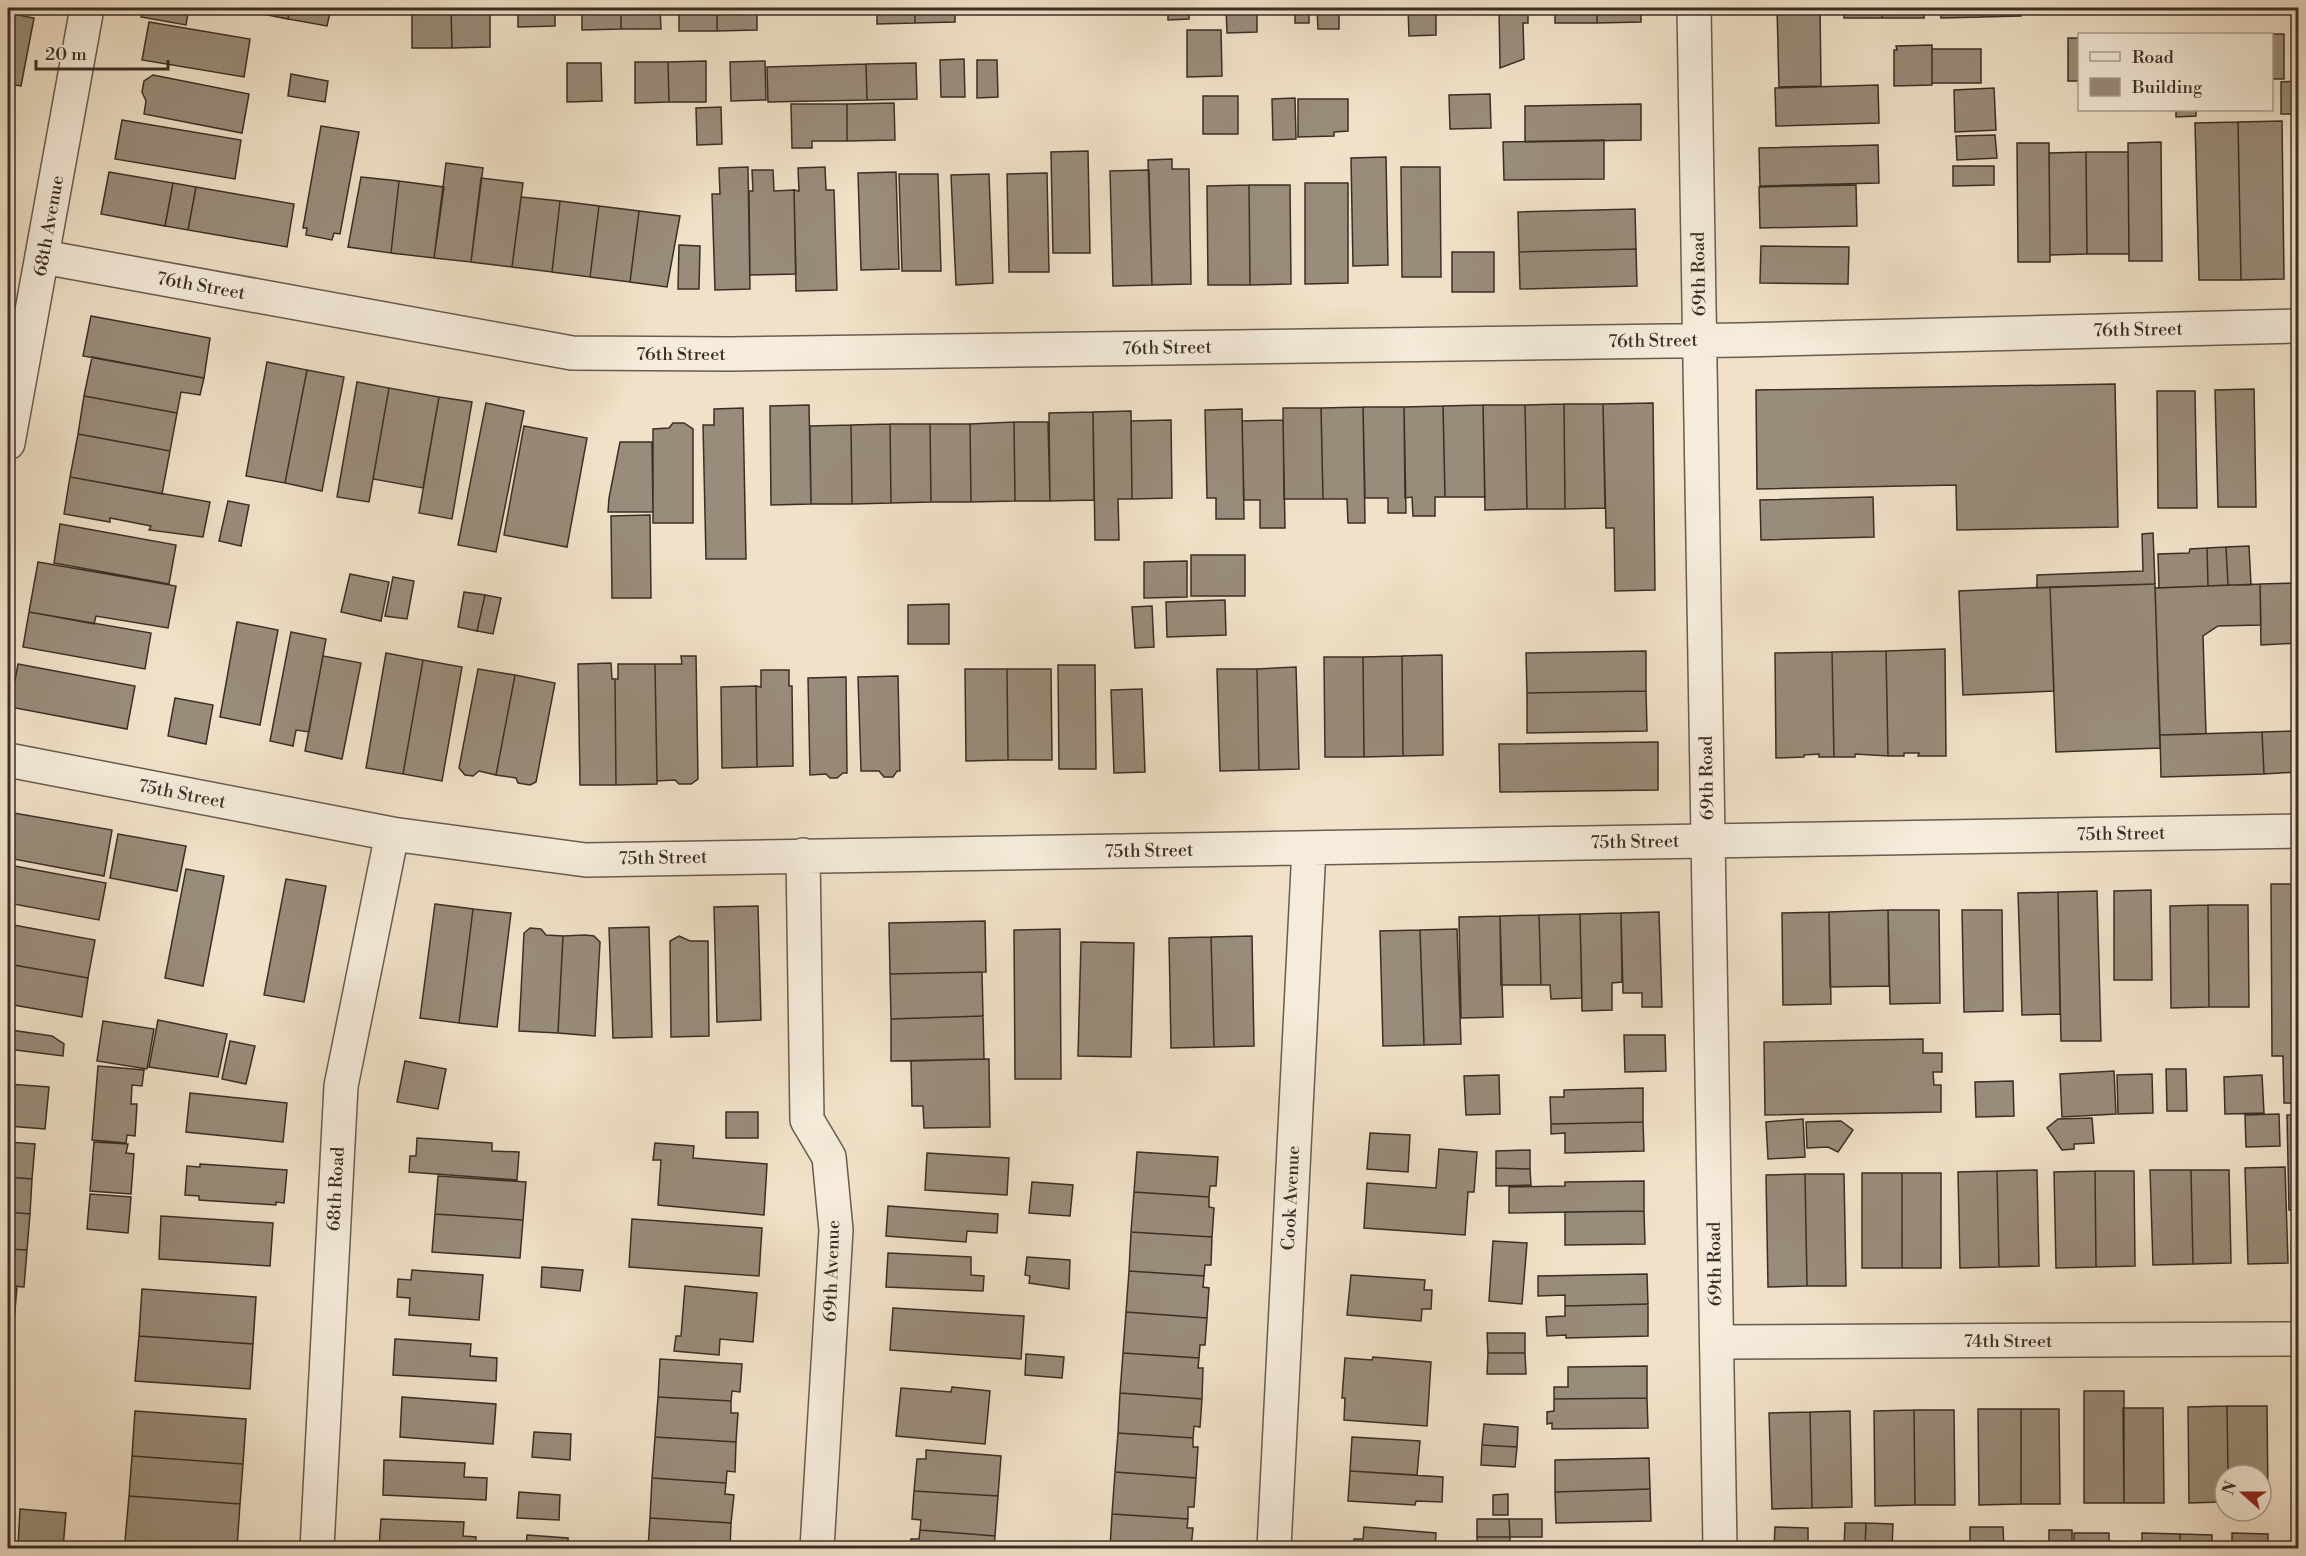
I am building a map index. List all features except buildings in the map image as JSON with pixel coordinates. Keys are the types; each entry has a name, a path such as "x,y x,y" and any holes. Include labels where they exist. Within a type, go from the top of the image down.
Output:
{"street":[{"name":"68th Avenue","path":"8,443 87,8"},
{"name":"69th Road","path":"1694,8 1720,1548"},
{"name":"76th Street","path":"43,257 572,353 730,354 1700,340 2298,326"},
{"name":"75th Street","path":"8,760 392,834 586,860 2298,831"},
{"name":"68th Road","path":"317,1548 341,1086 392,834"},
{"name":"Cook Avenue","path":"1274,1548 1309,849"},
{"name":"69th Avenue","path":"803,855 807,1120 829,1157 836,1230 817,1548"},
{"name":"74th Street","path":"1717,1342 2298,1339"}]}
